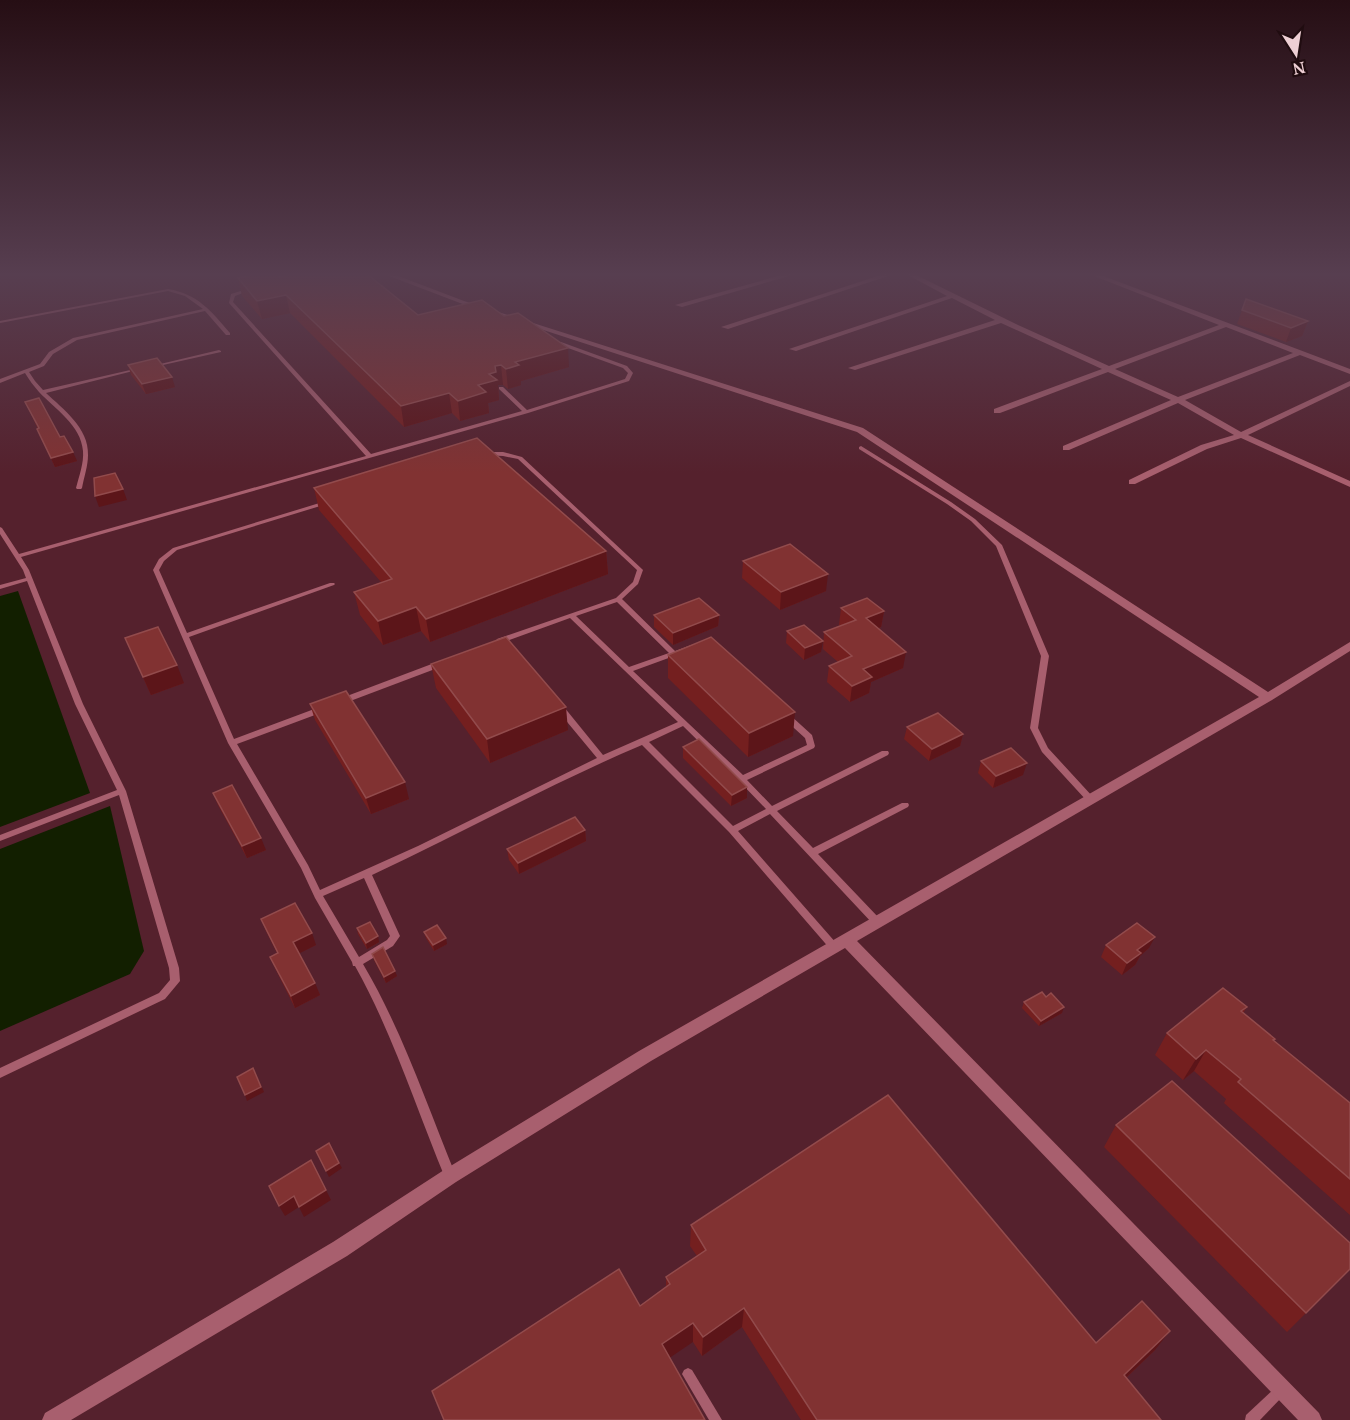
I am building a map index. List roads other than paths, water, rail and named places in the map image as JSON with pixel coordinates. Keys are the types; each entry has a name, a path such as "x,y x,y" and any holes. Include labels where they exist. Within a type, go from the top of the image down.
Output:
{"street":[{"path":"581,340 860,430 1268,697"},
{"path":"793,349 819,340"},
{"path":"852,368 939,340"},
{"path":"1047,340 1178,400 1241,435 1350,484"},
{"path":"997,411 1185,340"},
{"path":"1267,340 1350,372"},
{"path":"1066,448 1299,352"},
{"path":"1132,482 1204,447 1241,435 1350,383"},
{"path":"52,1420 340,1249 450,1176 645,1056 1268,697 1350,646"},
{"path":"840,943 1312,1420"}],"lane":[{"path":"0,381 42,365 51,353 73,340"},
{"path":"265,340 370,457"},
{"path":"17,556 526,412 627,380 631,373 625,367 559,343"},
{"path":"43,392 219,351"},
{"path":"27,372 32,382 76,429 86,446 79,488"},
{"path":"501,388 526,412"},
{"path":"861,448 949,502 974,520 999,545 1045,656 1034,728 1045,750 1090,799"},
{"path":"480,454 503,454 520,458 639,570 636,583 618,599 493,644"},
{"path":"333,500 175,549 161,560 156,570 232,743 305,867 318,895 368,981 397,1041 450,1176"},
{"path":"0,529 29,579 79,704 122,791 174,968 175,981 162,996 0,1073"},
{"path":"0,587 29,579"},
{"path":"185,636 332,584"},
{"path":"618,599 672,652"},
{"path":"571,615 741,779 876,921"},
{"path":"503,640 511,649"},
{"path":"628,670 672,652 697,645 708,647"},
{"path":"232,743 449,660"},
{"path":"556,704 602,759"},
{"path":"741,779 811,746 809,737 784,714"},
{"path":"318,895 367,874 602,759 645,743 682,723"},
{"path":"645,743 840,943"},
{"path":"732,830 885,753"},
{"path":"0,838 122,791"},
{"path":"811,853 905,805"},
{"path":"356,963 390,943 395,936 367,874"},
{"path":"688,1374 716,1420"},
{"path":"1251,1420 1282,1389"}]}
